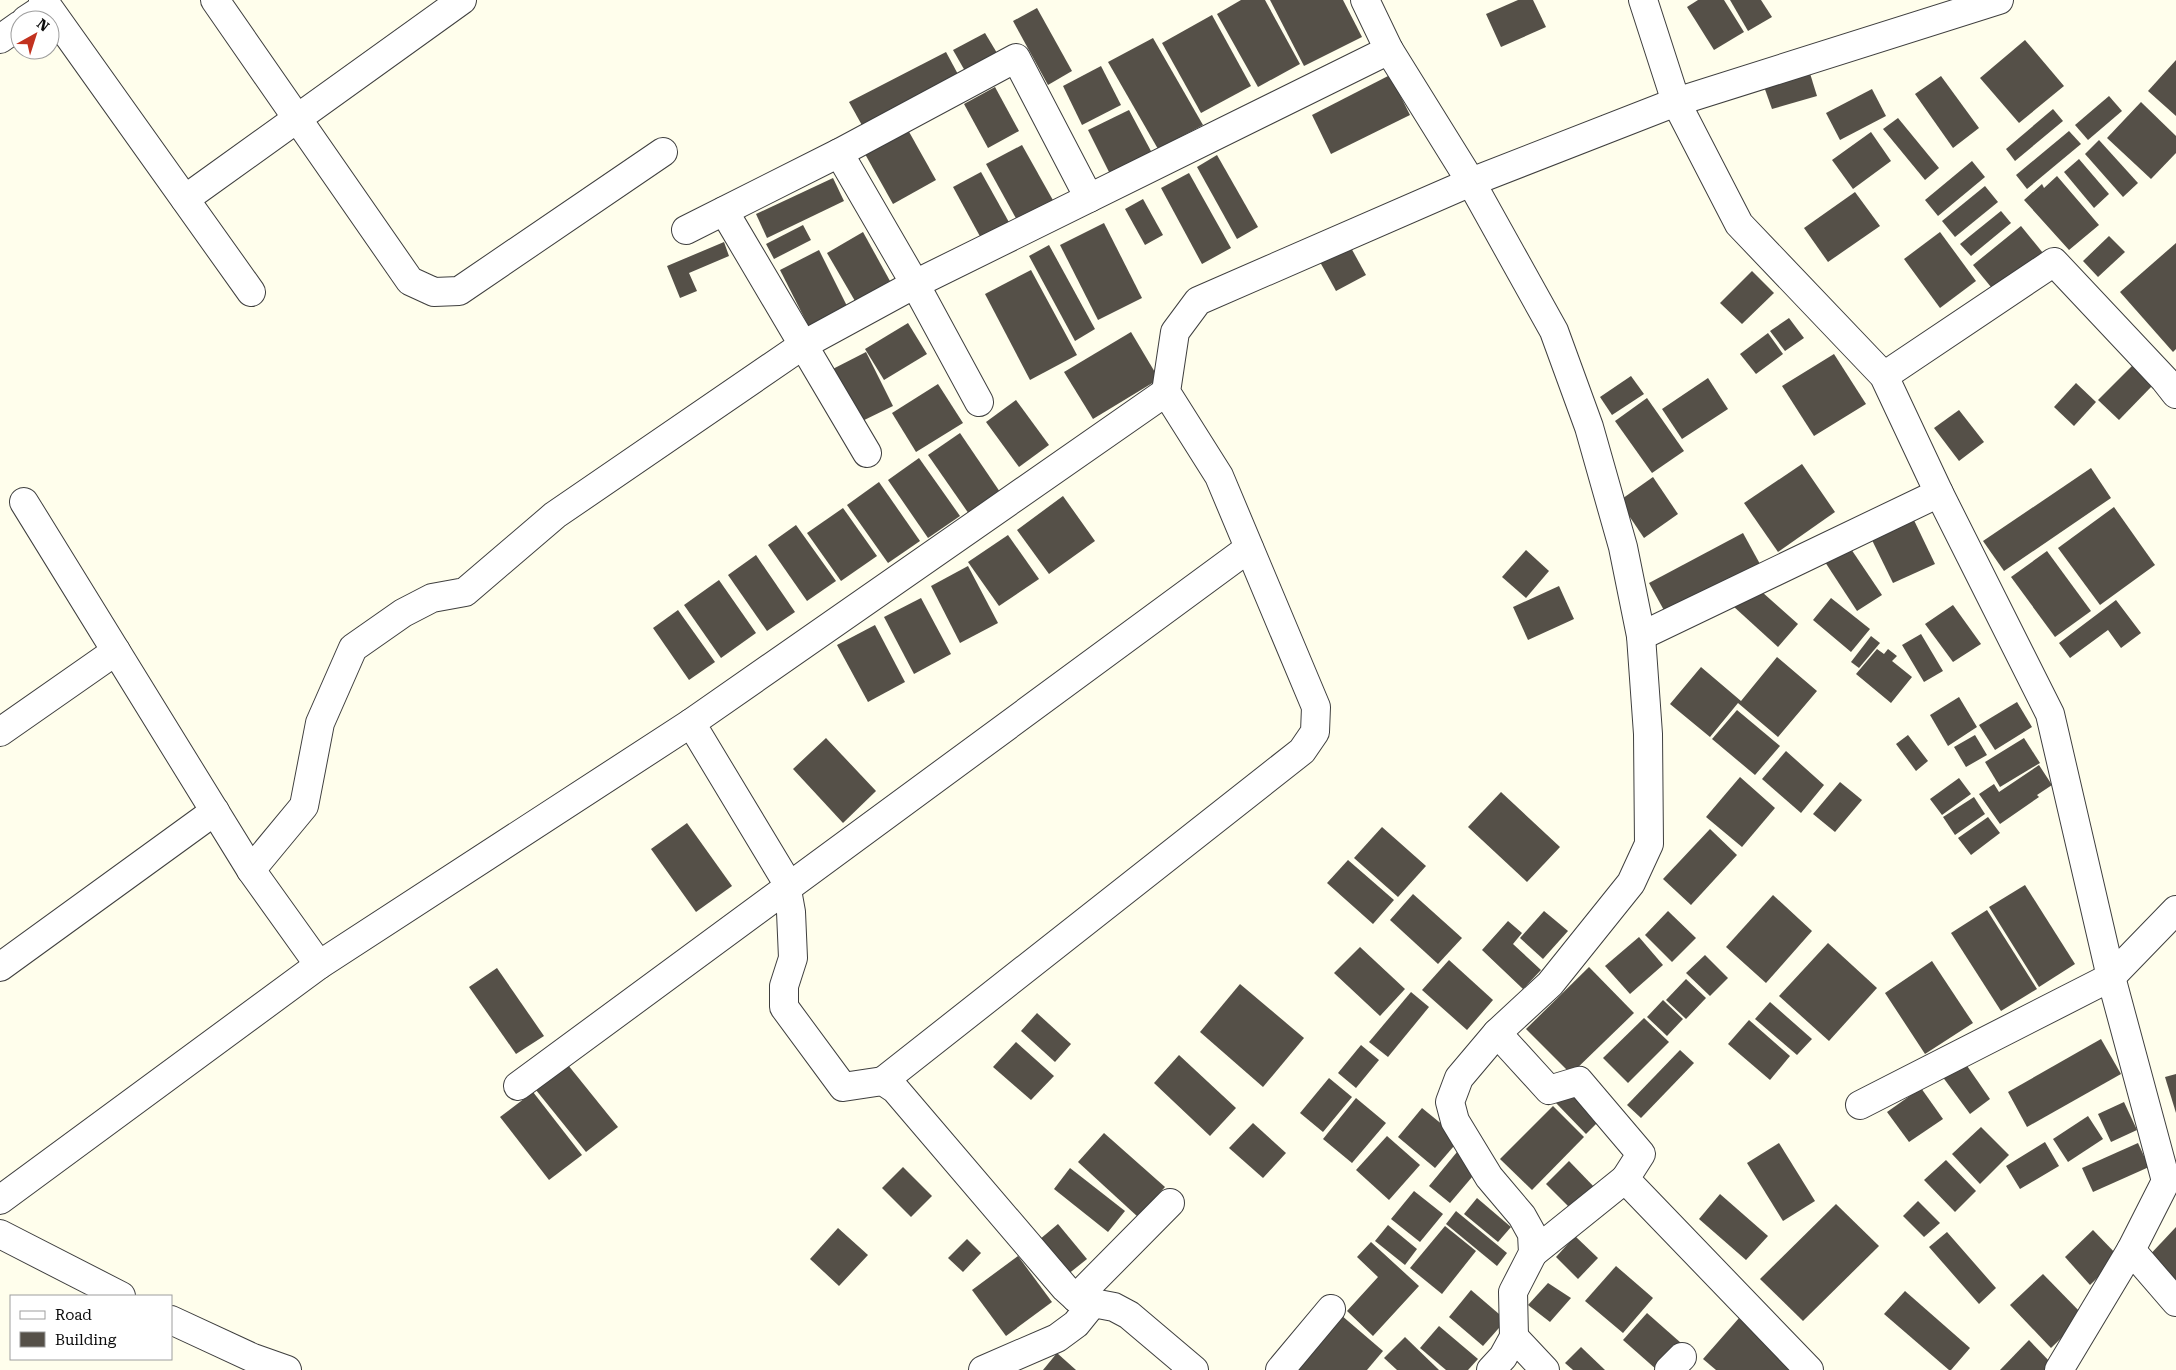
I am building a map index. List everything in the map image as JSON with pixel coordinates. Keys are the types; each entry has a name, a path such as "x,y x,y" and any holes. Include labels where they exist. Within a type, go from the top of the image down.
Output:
{"street":[{"path":"215,0 410,281 434,292 458,291 663,152"},
{"path":"185,198 462,0"},
{"path":"1365,0 1388,50 1471,182 1554,331 1589,427 1623,547 1641,636 1648,734 1649,844 1631,884 1550,984 1498,1032 1459,1078 1450,1102 1455,1121 1489,1177 1522,1216 1532,1234 1533,1253"},
{"path":"1644,0 1676,102 1738,224 1884,376 1939,494 2050,714 2111,977 2166,1181 2130,1250 2060,1370"},
{"path":"691,723 785,879 790,912 793,958 784,986 784,1007 843,1087 883,1081 1302,751 1315,732 1316,708 1219,476 1166,392 1175,332 1198,300 1471,182 1676,102 1999,0"},
{"path":"39,9 185,198 250,292"},
{"path":"251,870 304,806 320,723 354,648 403,613 432,598 465,592 555,515 803,345 915,284 1388,50"},
{"path":"686,230 839,153 1016,58 1089,198"},
{"path":"839,153 915,284 979,402"},
{"path":"724,211 867,453"},
{"path":"1884,376 2054,262 2172,383"},
{"path":"0,1200 320,965 691,723 1166,392"},
{"path":"1641,636 1939,494"},
{"path":"24,502 251,870 320,965"},
{"path":"518,1086 1249,548"},
{"path":"0,732 116,650"},
{"path":"0,967 215,811"},
{"path":"1860,1105 2111,977 2176,910"},
{"path":"1491,1370 1502,1357 1514,1337 1513,1292 1533,1253 1625,1179 1641,1154 1579,1080 1549,1090 1498,1032"},
{"path":"883,1081 895,1089 1035,1254 1084,1301 1114,1307 1129,1315 1194,1370"},
{"path":"1625,1179 1809,1370"},
{"path":"983,1370 1056,1338 1076,1324 1084,1301 1170,1203"},
{"path":"0,1234 119,1295"},
{"path":"2130,1250 2176,1302"},
{"path":"1280,1370 1331,1309"},
{"path":"172,1320 253,1358 287,1370"},
{"path":"1514,1337 1545,1370"}],"building":[{"path":"1241,0 1265,0 1300,64 1258,87 1217,14"},
{"path":"1270,0 1343,0 1362,37 1304,66"},
{"path":"1518,0 1533,0 1546,27 1501,47 1486,14"},
{"path":"1698,0 1724,0 1744,32 1714,50 1687,7"},
{"path":"1730,0 1761,0 1772,17 1748,31"},
{"path":"1037,8 1072,71 1048,85 1013,21"},
{"path":"1212,15 1251,86 1201,113 1162,43"},
{"path":"985,33 997,53 965,71 953,50"},
{"path":"1153,38 1203,125 1158,149 1108,62"},
{"path":"2025,40 2064,86 2019,123 1980,78"},
{"path":"946,52 960,78 863,127 849,102"},
{"path":"2176,60 2176,116 2148,91"},
{"path":"1101,66 1121,105 1082,125 1063,86"},
{"path":"1808,67 1817,96 1772,109 1762,81"},
{"path":"1390,75 1410,115 1331,154 1312,115"},
{"path":"1941,76 1979,128 1953,148 1915,94"},
{"path":"995,87 1019,131 988,148 964,104"},
{"path":"1872,89 1886,116 1840,140 1826,113"},
{"path":"2109,96 2122,111 2088,140 2075,125"},
{"path":"2141,102 2176,136 2176,153 2151,179 2107,138"},
{"path":"2053,109 2063,121 2015,161 2006,149"},
{"path":"1129,110 1152,153 1110,174 1088,130"},
{"path":"1898,118 1939,168 1925,180 1883,129"},
{"path":"908,130 936,180 893,204 865,154"},
{"path":"2069,131 2081,144 2027,189 2016,175"},
{"path":"1871,132 1891,161 1853,189 1832,160"},
{"path":"2099,140 2138,183 2123,197 2085,154"},
{"path":"1022,145 1054,202 1018,222 986,164"},
{"path":"1217,155 1258,227 1237,239 1197,167"},
{"path":"2079,159 2109,194 2094,208 2064,172"},
{"path":"1972,161 1985,177 1938,216 1925,200"},
{"path":"981,172 1010,224 982,240 953,187"},
{"path":"1189,173 1231,248 1202,264 1161,188"},
{"path":"2057,176 2099,225 2069,250 2024,200 2042,184 2044,188"},
{"path":"833,178 844,201 767,238 756,214"},
{"path":"1985,186 1998,202 1955,237 1942,221"},
{"path":"1855,192 1880,226 1828,262 1804,228"},
{"path":"1143,199 1163,235 1145,245 1125,209"},
{"path":"2001,211 2011,223 1971,256 1960,244"},
{"path":"1104,223 1142,298 1098,320 1060,245"},
{"path":"803,225 811,240 774,259 766,244"},
{"path":"2021,226 2043,253 1995,292 1973,265"},
{"path":"863,232 890,281 855,301 827,253"},
{"path":"1940,232 1976,281 1940,308 1904,259"},
{"path":"2109,236 2125,252 2098,277 2083,261"},
{"path":"724,242 729,256 689,273 697,291 680,298 667,266"},
{"path":"2176,243 2176,349 2173,352 2120,292"},
{"path":"1049,245 1095,329 1075,341 1029,256"},
{"path":"1350,246 1366,275 1336,291 1320,262"},
{"path":"819,250 851,314 812,333 780,270"},
{"path":"1031,270 1077,355 1030,380 985,294"},
{"path":"1752,271 1774,293 1742,324 1720,303"},
{"path":"1789,318 1804,338 1785,351 1770,331"},
{"path":"908,323 927,354 884,380 865,349"},
{"path":"1131,332 1159,379 1093,419 1064,372"},
{"path":"1768,333 1783,354 1756,374 1740,354"},
{"path":"866,352 893,406 852,426 825,373"},
{"path":"1834,354 1866,404 1814,436 1782,386"},
{"path":"2132,366 2153,385 2119,420 2098,400"},
{"path":"1631,376 1644,394 1612,415 1600,397"},
{"path":"1708,378 1728,409 1682,439 1662,409"},
{"path":"2076,383 2096,402 2074,426 2054,407"},
{"path":"938,384 963,423 916,452 892,413"},
{"path":"1647,398 1684,451 1652,473 1615,421"},
{"path":"1016,400 1049,445 1019,467 986,422"},
{"path":"1959,410 1984,442 1959,461 1934,428"},
{"path":"960,433 1000,492 969,514 928,455"},
{"path":"919,458 960,516 928,538 888,480"},
{"path":"1802,464 1835,512 1778,552 1744,503"},
{"path":"2091,468 2111,498 2004,571 1983,541"},
{"path":"1653,477 1678,514 1644,538 1619,501"},
{"path":"879,482 920,541 888,563 847,505"},
{"path":"1063,496 1095,541 1049,574 1017,530"},
{"path":"2114,507 2155,565 2100,605 2058,548"},
{"path":"843,508 877,556 841,581 807,533"},
{"path":"1911,514 1935,564 1893,583 1869,534"},
{"path":"796,525 836,581 807,601 768,545"},
{"path":"1743,533 1760,564 1666,614 1649,583"},
{"path":"1008,535 1039,579 999,606 968,562"},
{"path":"1849,546 1882,595 1857,611 1825,562"},
{"path":"1526,550 1549,571 1526,598 1502,577"},
{"path":"2047,551 2091,611 2055,637 2011,577"},
{"path":"756,555 795,612 767,631 728,575"},
{"path":"968,566 998,623 960,643 931,586"},
{"path":"719,580 756,633 721,658 684,605"},
{"path":"1753,584 1798,624 1778,647 1733,606"},
{"path":"1559,586 1574,619 1528,640 1513,607"},
{"path":"921,598 951,654 914,674 884,617"},
{"path":"1831,598 1870,629 1851,652 1813,620"},
{"path":"2116,600 2141,633 2121,648 2108,630 2070,658 2059,643"},
{"path":"1953,605 1981,644 1953,662 1925,624"},
{"path":"678,610 715,662 689,680 653,628"},
{"path":"875,625 905,682 868,702 837,645"},
{"path":"1921,634 1943,671 1924,682 1902,645"},
{"path":"1871,636 1880,643 1859,668 1851,662"},
{"path":"1877,649 1884,654 1888,649 1897,656 1892,661 1912,677 1891,703 1856,674"},
{"path":"1777,657 1817,691 1778,737 1738,703 1710,737 1670,704 1701,667 1741,701"},
{"path":"1959,697 1977,727 1948,746 1930,715"},
{"path":"2017,702 2032,727 1995,750 1979,725"},
{"path":"1737,710 1780,746 1755,775 1712,739"},
{"path":"1908,735 1928,761 1916,771 1896,744"},
{"path":"1975,735 1987,755 1966,767 1954,747"},
{"path":"826,738 876,791 843,823 793,769"},
{"path":"2024,738 2040,763 2000,787 1985,762"},
{"path":"1786,751 1824,785 1801,813 1762,779"},
{"path":"2039,765 2052,785 2037,795 2039,797 2000,824 1979,794 1994,784 1999,792"},
{"path":"1740,777 1775,808 1742,847 1706,817"},
{"path":"1959,778 1971,794 1942,815 1930,799"},
{"path":"1840,782 1862,800 1835,832 1813,814"},
{"path":"1501,792 1560,847 1527,882 1468,827"},
{"path":"1974,797 1985,814 1955,835 1943,817"},
{"path":"1988,817 2000,833 1971,855 1958,838"},
{"path":"687,823 732,886 696,912 651,849"},
{"path":"1382,827 1426,866 1398,897 1354,858"},
{"path":"1710,829 1737,855 1691,905 1663,879"},
{"path":"1348,860 1394,900 1373,924 1327,883"},
{"path":"2025,885 2075,964 2039,987 1989,907"},
{"path":"1413,894 1462,938 1438,964 1390,920"},
{"path":"1773,895 1812,931 1766,983 1726,947"},
{"path":"1987,910 2037,989 2001,1011 1951,933"},
{"path":"1544,911 1568,931 1543,959 1520,938"},
{"path":"1668,911 1696,938 1672,962 1645,935"},
{"path":"1508,921 1522,933 1513,944 1541,970 1523,989 1482,950"},
{"path":"1639,937 1663,965 1630,994 1605,966"},
{"path":"1828,943 1877,988 1829,1041 1779,996"},
{"path":"1360,947 1405,989 1380,1016 1334,973"},
{"path":"1705,955 1728,978 1710,996 1686,973"},
{"path":"1449,960 1493,1000 1467,1030 1422,990"},
{"path":"1932,961 1973,1023 1925,1054 1885,993"},
{"path":"1589,967 1634,1013 1571,1074 1526,1029"},
{"path":"497,968 544,1036 516,1054 469,987"},
{"path":"1686,979 1706,998 1686,1019 1666,1000"},
{"path":"1240,984 1304,1038 1263,1087 1200,1032"},
{"path":"1411,992 1429,1007 1388,1057 1369,1042"},
{"path":"1663,1000 1683,1019 1667,1036 1647,1017"},
{"path":"1770,1002 1812,1039 1797,1055 1755,1019"},
{"path":"1037,1013 1071,1044 1055,1062 1021,1031"},
{"path":"1644,1018 1669,1042 1628,1083 1603,1058"},
{"path":"1749,1020 1790,1056 1770,1080 1728,1044"},
{"path":"2101,1039 2121,1074 2027,1127 2008,1092"},
{"path":"1016,1042 1054,1076 1031,1100 993,1067"},
{"path":"1361,1045 1379,1060 1356,1088 1338,1073"},
{"path":"1680,1050 1694,1063 1641,1118 1627,1105"},
{"path":"1179,1055 1236,1108 1210,1136 1154,1083"},
{"path":"1963,1060 1990,1099 1970,1114 1942,1076"},
{"path":"568,1065 618,1127 586,1152 536,1090"},
{"path":"2176,1074 2176,1113 2165,1077"},
{"path":"1329,1078 1352,1097 1323,1132 1300,1113"},
{"path":"1570,1086 1602,1118 1586,1134 1555,1102"},
{"path":"1921,1088 1943,1119 1909,1142 1887,1112"},
{"path":"533,1092 582,1155 549,1180 500,1117"},
{"path":"1356,1098 1386,1123 1352,1163 1323,1139"},
{"path":"2124,1102 2137,1130 2111,1142 2098,1114"},
{"path":"1553,1106 1584,1137 1532,1190 1500,1159"},
{"path":"1422,1108 1460,1139 1435,1168 1398,1137"},
{"path":"2088,1116 2103,1139 2068,1162 2053,1139"},
{"path":"1253,1123 1286,1153 1263,1178 1229,1148"},
{"path":"1981,1127 2009,1155 1980,1184 1952,1154"},
{"path":"1104,1133 1165,1187 1138,1217 1078,1162"},
{"path":"1387,1136 1420,1165 1389,1200 1356,1170"},
{"path":"2045,1142 2059,1166 2020,1189 2006,1166"},
{"path":"1779,1143 1815,1201 1783,1221 1747,1163"},
{"path":"2138,1143 2149,1167 2093,1192 2082,1168"},
{"path":"1457,1152 1478,1170 1450,1203 1429,1186"},
{"path":"1946,1160 1976,1191 1955,1212 1924,1180"},
{"path":"1569,1161 1598,1191 1575,1213 1546,1184"},
{"path":"903,1167 932,1196 911,1217 882,1188"},
{"path":"1070,1168 1125,1211 1108,1232 1054,1189"},
{"path":"1414,1191 1443,1214 1420,1242 1391,1219"},
{"path":"1720,1194 1768,1236 1746,1260 1699,1219"},
{"path":"1477,1198 1511,1227 1498,1242 1464,1214"},
{"path":"1918,1201 1940,1223 1924,1237 1903,1216"},
{"path":"1836,1204 1879,1246 1803,1321 1760,1279"},
{"path":"1456,1211 1507,1253 1497,1266 1446,1224"},
{"path":"1058,1224 1087,1259 1062,1279 1033,1245"},
{"path":"1388,1225 1417,1249 1405,1265 1375,1241"},
{"path":"1445,1226 1476,1251 1442,1294 1410,1268"},
{"path":"2176,1227 2176,1289 2145,1260"},
{"path":"838,1228 868,1255 839,1286 810,1259"},
{"path":"2093,1230 2119,1257 2090,1285 2065,1257"},
{"path":"1947,1232 1996,1288 1979,1304 1929,1247"},
{"path":"1575,1236 1598,1258 1578,1279 1556,1257"},
{"path":"967,1239 981,1253 963,1272 948,1258"},
{"path":"1371,1242 1419,1286 1373,1336 1347,1311 1378,1277 1357,1257"},
{"path":"1018,1256 1052,1302 1006,1336 972,1290"},
{"path":"1616,1266 1653,1298 1623,1333 1585,1301"},
{"path":"2043,1274 2084,1316 2051,1348 2010,1305"},
{"path":"1548,1283 1571,1298 1550,1322 1528,1305"},
{"path":"1471,1290 1506,1320 1483,1346 1449,1317"},
{"path":"1905,1291 1970,1348 1951,1370 1884,1314"},
{"path":"1647,1313 1681,1343 1657,1370 1623,1340"},
{"path":"1341,1315 1383,1351 1367,1370 1295,1370"},
{"path":"1739,1318 1801,1370 1716,1370 1703,1359"},
{"path":"1439,1326 1478,1359 1468,1370 1446,1370 1420,1348"},
{"path":"1405,1337 1439,1370 1397,1370 1384,1358"},
{"path":"2029,1340 2053,1365 2047,1370 2000,1370"},
{"path":"1581,1347 1605,1370 1573,1370 1565,1363"},
{"path":"1057,1353 1076,1370 1043,1370"}]}
